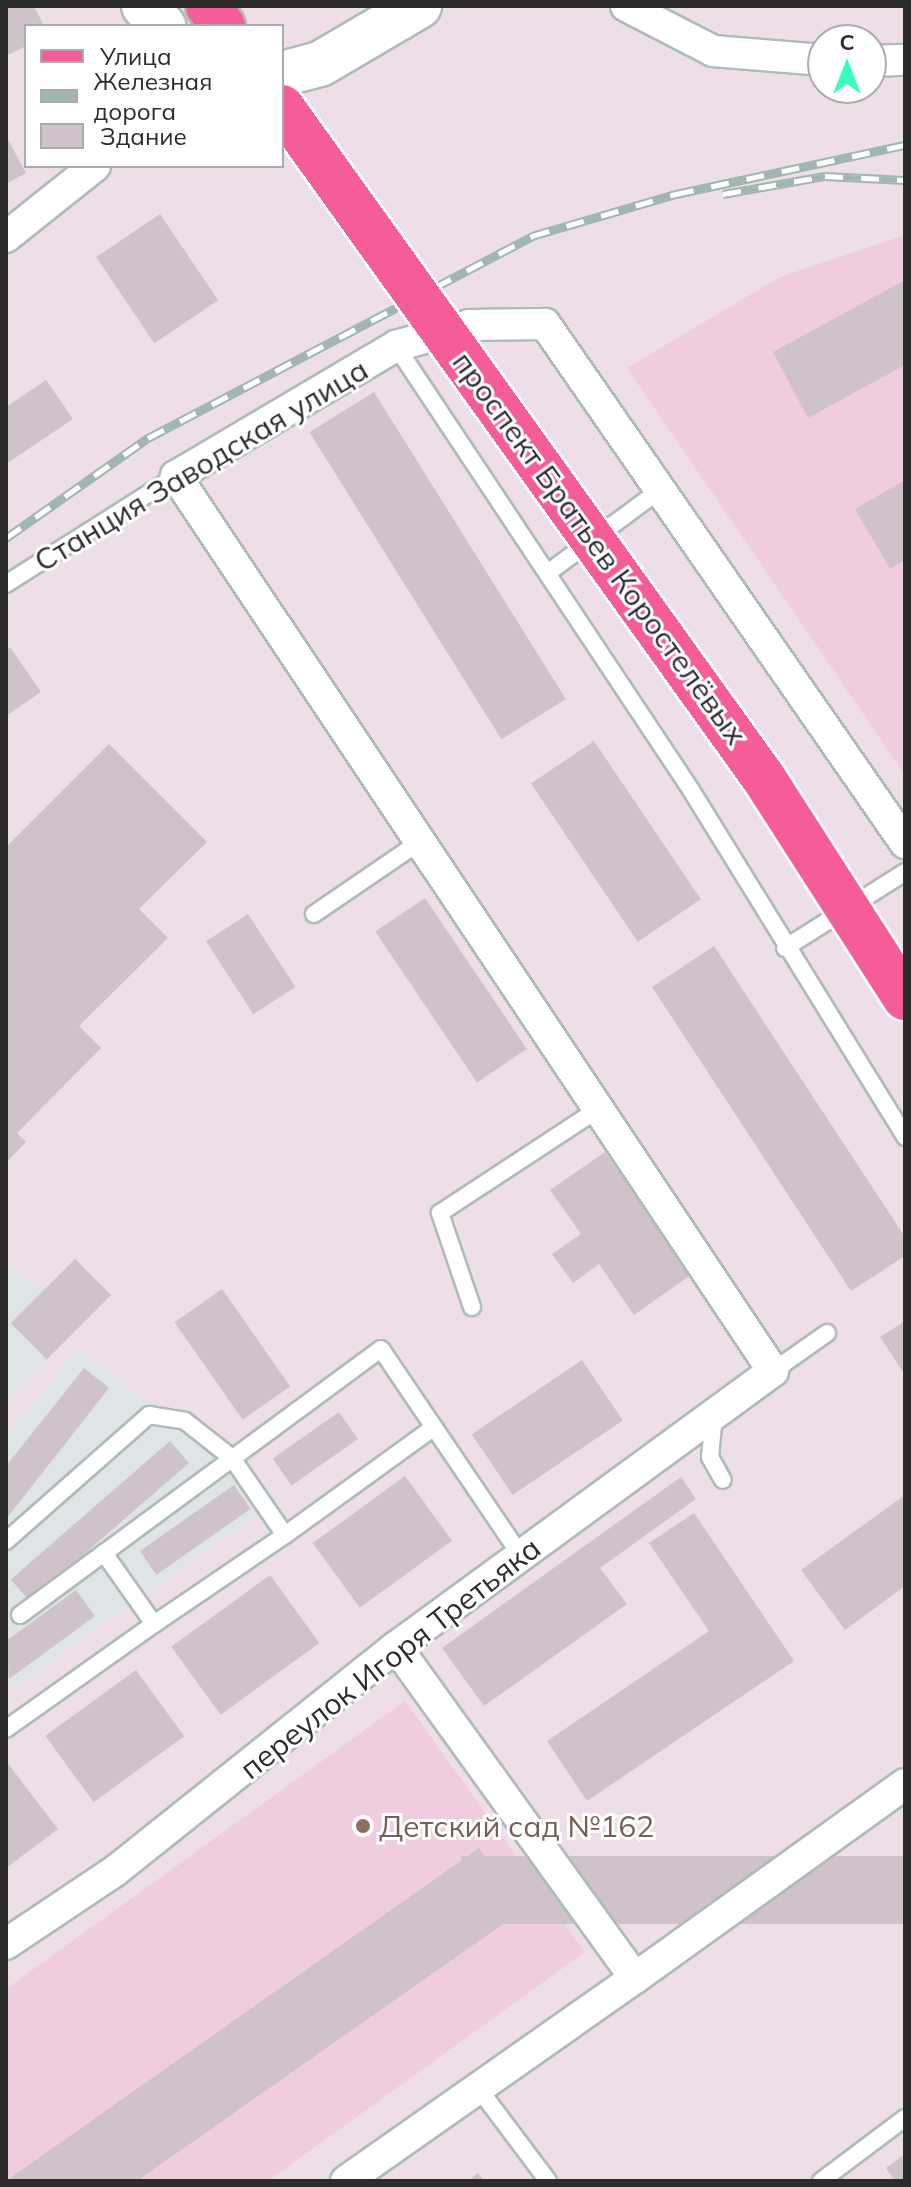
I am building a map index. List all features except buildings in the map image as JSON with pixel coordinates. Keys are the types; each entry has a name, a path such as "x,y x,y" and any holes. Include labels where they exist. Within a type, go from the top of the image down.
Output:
{"main road":[{"path":"144,6 161,24"},
{"path":"208,6 222,24"},
{"path":"284,73 320,64 419,6"},
{"name":"проспект Братьев Коростелёвых","path":"284,110 763,777 905,998"}],"street":[{"path":"626,6 713,51 807,59"},
{"path":"6,237 92,168"},
{"name":"Станция Заводская улица","path":"176,476 396,346 469,325 545,324 660,490"},
{"path":"176,476 773,1371"},
{"path":"660,490 905,843"},
{"name":"переулок Игоря Третьяка","path":"6,1944 257,1763 396,1647 773,1371"},
{"path":"396,1647 635,1978"},
{"path":"346,2181 905,1784"}],"lane":[{"path":"396,346 549,572 905,1137"},
{"name":"Станция Заводская улица","path":"6,584 176,476"},
{"path":"549,572 660,490"},
{"path":"314,914 421,841"},
{"path":"785,948 905,872"},
{"path":"472,1307 440,1213 600,1108"},
{"path":"773,1371 827,1333"},
{"path":"20,1615 381,1349 520,1554"},
{"path":"714,1413 710,1457 723,1480"},
{"path":"6,1541 149,1415 185,1421 232,1458 285,1535"},
{"path":"8,1724 285,1535 434,1427"},
{"path":"104,1553 154,1624"},
{"path":"479,2089 548,2181"},
{"path":"821,2181 905,2118"}],"shaded area":[{"path":"905,235 905,775 627,368 780,277"},
{"path":"75,1259 111,1295 6,1401 6,1263 45,1289"},
{"path":"77,1350 282,1498 10,1691 6,1437"},
{"name":"Детский сад №162","path":"405,1701 585,1952 268,2181 6,2181 6,1989"}],"railway":[{"path":"6,538 148,438 532,236 676,194 905,145"},
{"path":"723,194 825,176 905,180"}],"place":[{"name":"Детский сад №162","path":"363,1826"}]}
